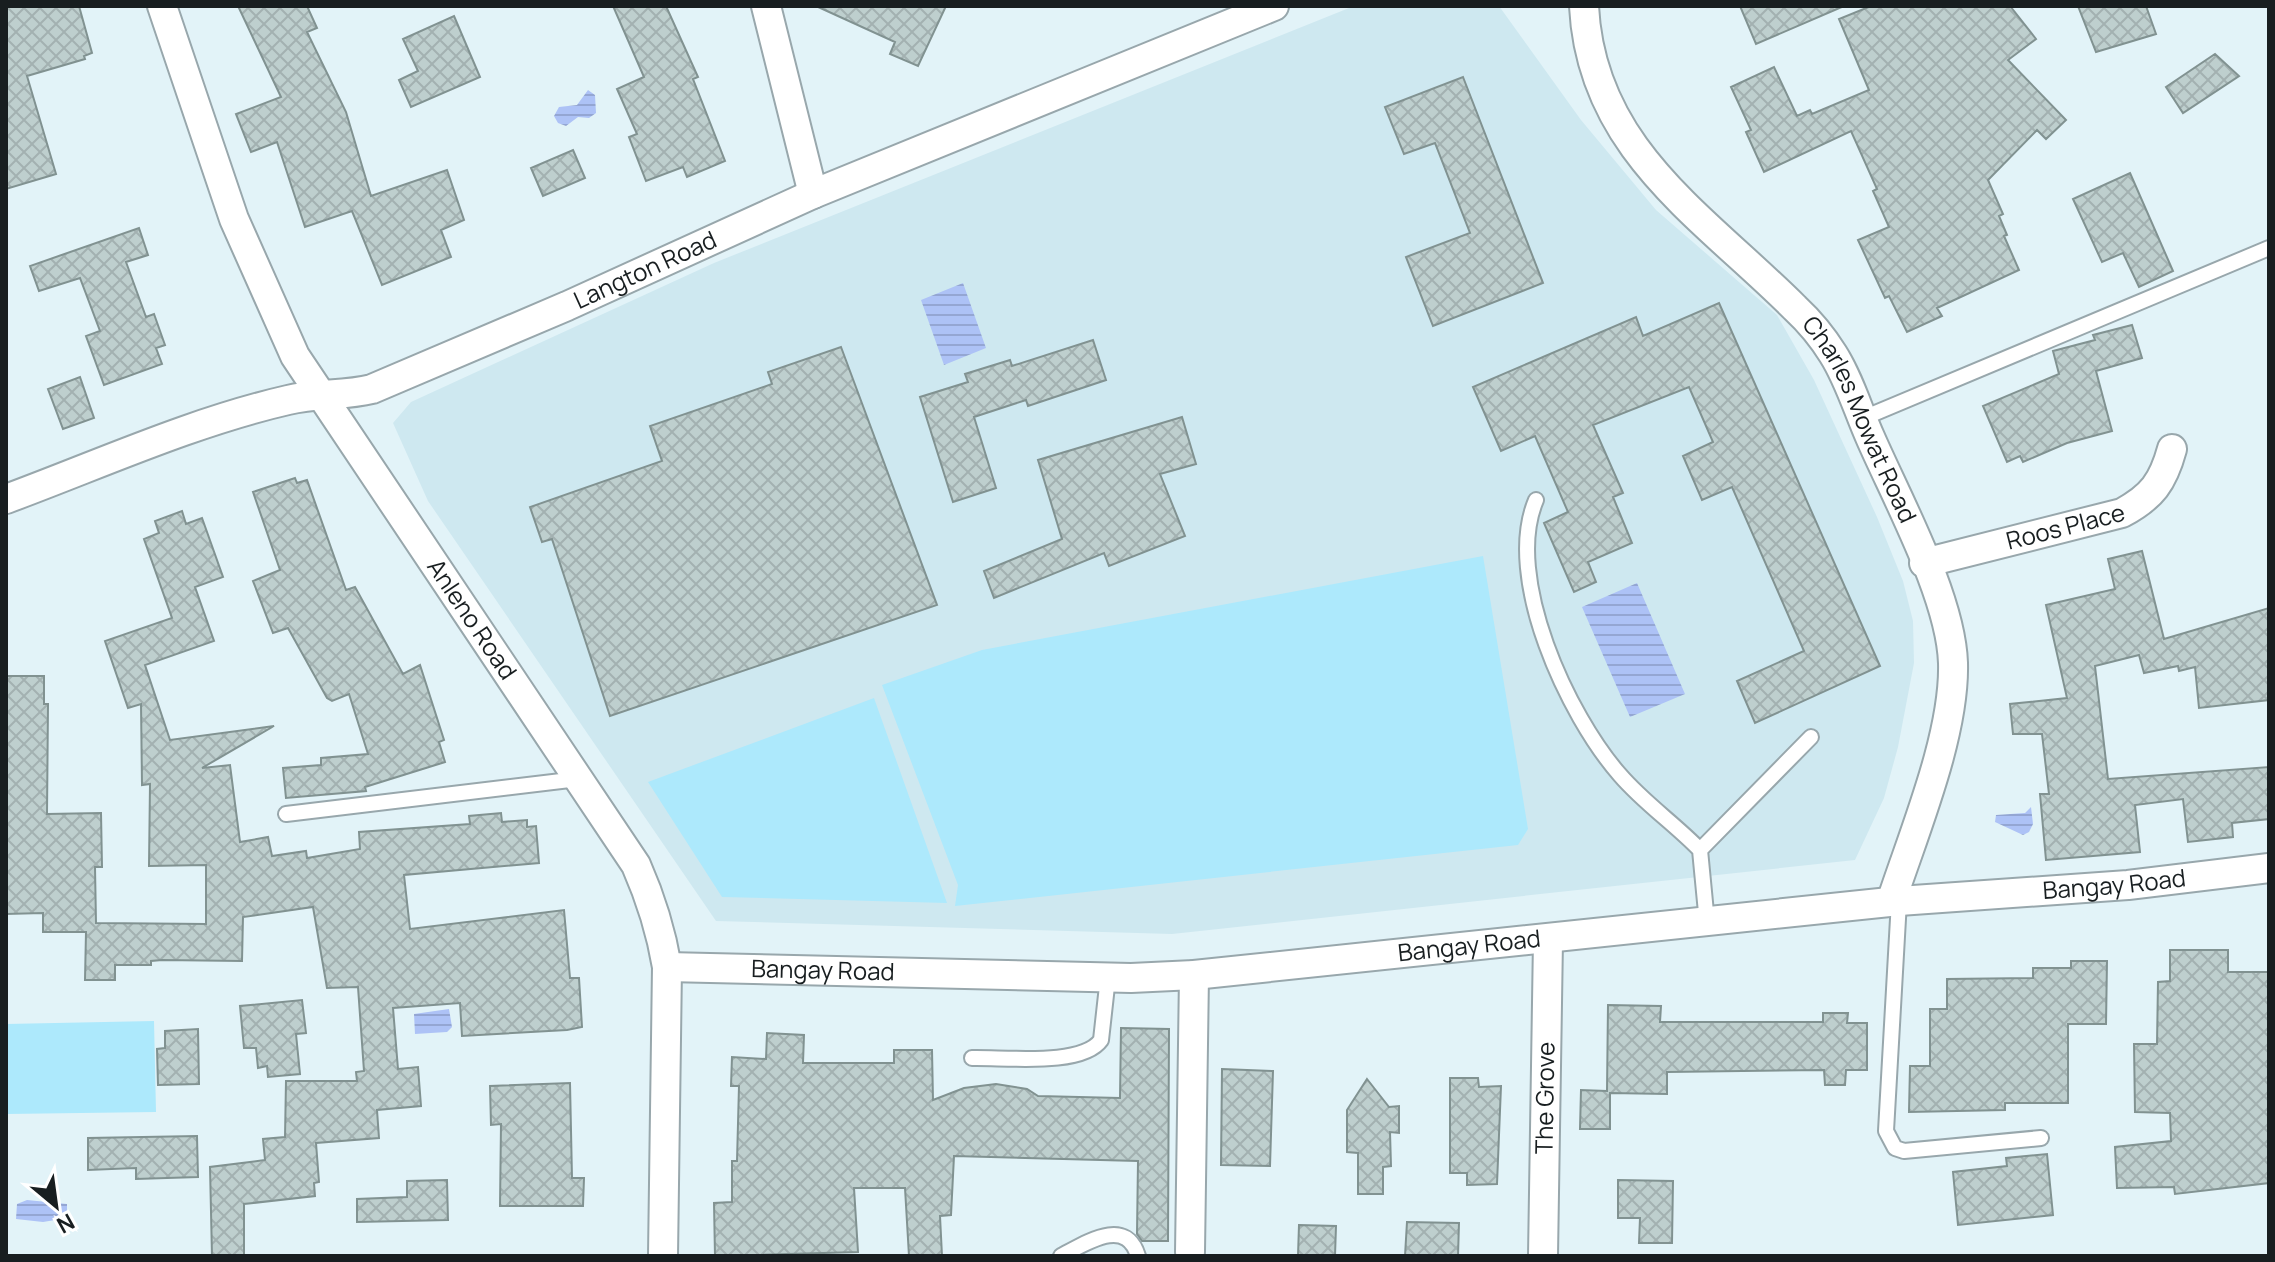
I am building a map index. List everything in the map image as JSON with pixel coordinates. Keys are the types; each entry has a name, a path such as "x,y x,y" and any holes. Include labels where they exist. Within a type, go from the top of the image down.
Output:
{"street":[{"name":"Anleno Road","path":"162,6 250,259 295,356 636,865 661,927 667,967 663,1256"},
{"path":"766,6 813,194"},
{"name":"Langton Road","path":"6,499 221,420 289,399 347,395 372,389 567,306 813,194 1274,6"},
{"name":"Charles Mowat Road","path":"1584,6 1586,35 1597,78 1619,129 1651,172 1817,332 1835,356 1940,605 1953,661 1950,709 1895,902"},
{"name":"Roos Place","path":"1924,563 2122,513 2147,499 2164,478 2172,449"},
{"name":"Bangay Road","path":"667,967 1108,977 1194,975 1895,902 2128,885 2269,868"},
{"name":"The Grove","path":"1543,1256 1548,940"},
{"path":"1190,1252 1194,975"}],"lane":[{"path":"1861,419 2269,248"},
{"path":"1536,500 1527,521 1533,593 1547,647 1587,728 1620,775 1700,850 1707,923"},
{"path":"1700,850 1811,737"},
{"path":"286,814 579,779"},
{"path":"1895,902 1886,1131 1890,1142 1904,1151 2041,1138"},
{"path":"972,1058 1073,1057 1095,1048 1101,1040 1108,977"},
{"path":"1061,1256 1091,1240 1120,1234 1129,1239 1138,1256"}],"shaded area":[{"path":"1354,6 1499,6 1581,120 1656,210 1777,315 1814,380 1877,517 1903,581 1913,621 1914,663 1898,747 1884,798 1855,860 1172,934 716,921 428,501 393,423 411,402 714,263"},
{"path":"588,90 595,95 596,113 589,118 578,117 566,126 558,123 554,116 559,107 577,105"},
{"path":"963,283 986,348 944,365 921,300"},
{"path":"1483,556 1528,829 1518,845 955,906 958,885 882,685 982,650"},
{"path":"1637,583 1685,694 1630,717 1582,607"},
{"path":"874,698 947,903 722,897 648,782"},
{"path":"2031,807 2033,824 2029,832 2023,835 1995,822 1996,815 2025,813"},
{"path":"449,1009 452,1027 447,1032 415,1034 414,1014"},
{"path":"154,1021 156,1112 6,1114 6,1024"},
{"path":"27,1200 67,1204 67,1218 43,1222 16,1219 17,1204"}],"building":[{"path":"6,6 79,6 92,53 84,56 85,59 27,76 56,174 6,189"},
{"path":"238,6 307,6 317,28 307,32 346,112 371,196 447,170 464,220 441,230 451,257 382,285 352,211 305,227 277,142 251,152 236,114 281,97"},
{"path":"613,6 666,6 698,77 693,79 725,161 687,177 683,167 646,181 629,137 637,134 617,89 644,77"},
{"path":"816,6 946,6 918,66 890,54 895,42"},
{"path":"1740,6 1844,6 1756,44"},
{"path":"1871,6 2010,6 2036,39 2008,60 2066,120 2046,139 2037,130 1988,180 2003,214 1999,216 2007,235 2004,236 2019,270 1937,308 1942,316 1907,332 1889,296 1885,298 1858,240 1889,227 1873,191 1877,189 1851,131 1764,172 1746,132 1751,130 1731,87 1774,67 1797,116 1810,110 1812,114 1869,90 1839,19"},
{"path":"2078,6 2146,6 2156,34 2096,52"},
{"path":"454,16 480,77 411,107 399,80 418,71 403,39"},
{"path":"2215,54 2239,76 2183,113 2166,87"},
{"path":"1463,77 1543,283 1433,326 1406,257 1470,233 1435,143 1404,154 1385,107"},
{"path":"573,150 585,178 543,196 531,168"},
{"path":"2130,173 2173,271 2139,287 2123,253 2102,262 2073,199"},
{"path":"139,228 148,255 126,262 146,317 154,314 165,345 156,348 162,364 104,385 86,336 100,331 80,278 39,291 30,266"},
{"path":"1719,303 1880,666 1755,723 1737,681 1804,651 1732,487 1702,500 1683,456 1713,442 1689,387 1593,425 1623,493 1613,497 1632,543 1588,562 1596,582 1574,592 1544,523 1568,512 1535,436 1501,451 1473,387 1636,317 1643,336"},
{"path":"2132,325 2142,358 2096,371 2112,431 2067,443 2023,462 2020,456 2007,462 1983,406 2059,374 2053,351 2095,340 2093,335"},
{"path":"1093,340 1106,380 1028,406 1026,400 974,417 996,488 953,502 920,397 968,382 965,374 1010,360 1012,366"},
{"path":"841,347 937,605 610,716 552,539 542,542 530,507 662,461 650,426 772,384 768,372"},
{"path":"80,377 94,418 63,429 48,389"},
{"path":"1182,417 1196,464 1160,474 1185,536 1109,566 1104,553 994,598 984,571 1062,539 1038,460"},
{"path":"295,478 297,483 307,480 346,590 355,587 403,674 420,665 444,740 439,742 445,762 365,787 366,791 286,798 283,768 321,765 321,758 368,754 349,694 332,701 327,698 288,628 273,633 253,581 280,570 253,492"},
{"path":"182,511 186,524 202,518 223,577 195,587 214,641 145,665 170,740 274,726 202,768 230,765 240,842 268,837 272,856 306,851 307,858 360,849 359,832 470,824 469,816 501,813 502,822 527,820 527,827 536,826 539,863 404,875 410,929 564,910 570,978 579,978 582,1027 567,1030 462,1036 460,1003 393,1008 398,1069 418,1067 421,1106 377,1110 379,1138 316,1143 319,1182 314,1183 315,1196 244,1204 244,1256 212,1256 210,1167 265,1160 263,1139 285,1137 286,1081 357,1081 356,1072 364,1071 358,987 327,988 313,907 243,917 242,961 162,960 151,961 151,965 115,965 115,980 85,980 86,932 43,932 43,913 6,914 6,676 44,676 44,704 48,704 47,814 101,813 102,867 95,867 96,923 206,924 206,865 149,866 150,784 142,785 141,704 128,708 105,641 172,618 144,539 159,533 155,521"},
{"path":"2142,551 2164,639 2269,608 2269,700 2199,708 2195,667 2179,671 2178,666 2144,673 2139,655 2095,666 2108,779 2269,767 2269,819 2232,823 2233,837 2188,842 2183,799 2135,805 2140,852 2046,860 2040,794 2049,794 2042,734 2013,734 2010,704 2067,698 2046,605 2115,589 2108,559"},
{"path":"2170,950 2228,950 2228,972 2269,972 2269,1183 2175,1194 2174,1187 2117,1188 2115,1147 2171,1141 2170,1113 2135,1112 2134,1044 2157,1044 2158,982 2170,981"},
{"path":"2071,961 2107,961 2106,1024 2068,1024 2068,1103 2005,1103 2005,1110 1909,1112 1910,1066 1930,1066 1930,1009 1947,1009 1947,979 2033,978 2033,968 2071,968"},
{"path":"302,1000 306,1033 296,1034 300,1074 268,1077 267,1066 258,1068 256,1048 244,1048 240,1006"},
{"path":"1608,1005 1661,1006 1660,1022 1823,1022 1823,1013 1848,1013 1847,1023 1867,1023 1867,1070 1846,1070 1845,1085 1825,1085 1824,1070 1667,1072 1667,1094 1610,1093 1610,1129 1580,1129 1581,1090 1607,1091"},
{"path":"1121,1028 1169,1029 1168,1241 1142,1241 1137,1234 1138,1161 954,1156 951,1215 940,1216 942,1256 909,1256 905,1188 854,1188 858,1252 715,1256 714,1203 732,1202 732,1161 737,1161 739,1086 731,1086 732,1057 766,1059 767,1033 804,1035 803,1063 894,1063 894,1050 932,1050 933,1100 964,1088 996,1084 1027,1089 1038,1096 1120,1098"},
{"path":"198,1029 199,1084 158,1085 157,1049 165,1048 165,1031"},
{"path":"1222,1069 1273,1071 1270,1166 1221,1165"},
{"path":"1450,1078 1478,1078 1479,1087 1501,1086 1497,1184 1467,1185 1467,1173 1450,1173"},
{"path":"1367,1079 1389,1107 1399,1106 1399,1133 1390,1132 1391,1166 1383,1167 1383,1194 1358,1194 1358,1153 1347,1152 1347,1110"},
{"path":"570,1083 572,1178 584,1178 583,1206 500,1206 501,1124 491,1125 490,1086"},
{"path":"197,1136 198,1177 136,1179 136,1168 88,1170 88,1138"},
{"path":"2047,1154 2053,1215 1958,1225 1953,1172 2007,1166 2006,1158"},
{"path":"447,1180 448,1220 357,1222 357,1199 407,1197 407,1181"},
{"path":"1618,1180 1673,1181 1672,1243 1639,1243 1640,1218 1618,1218"},
{"path":"1407,1222 1459,1223 1458,1256 1405,1256"},
{"path":"1299,1225 1336,1226 1335,1256 1298,1256"}]}
